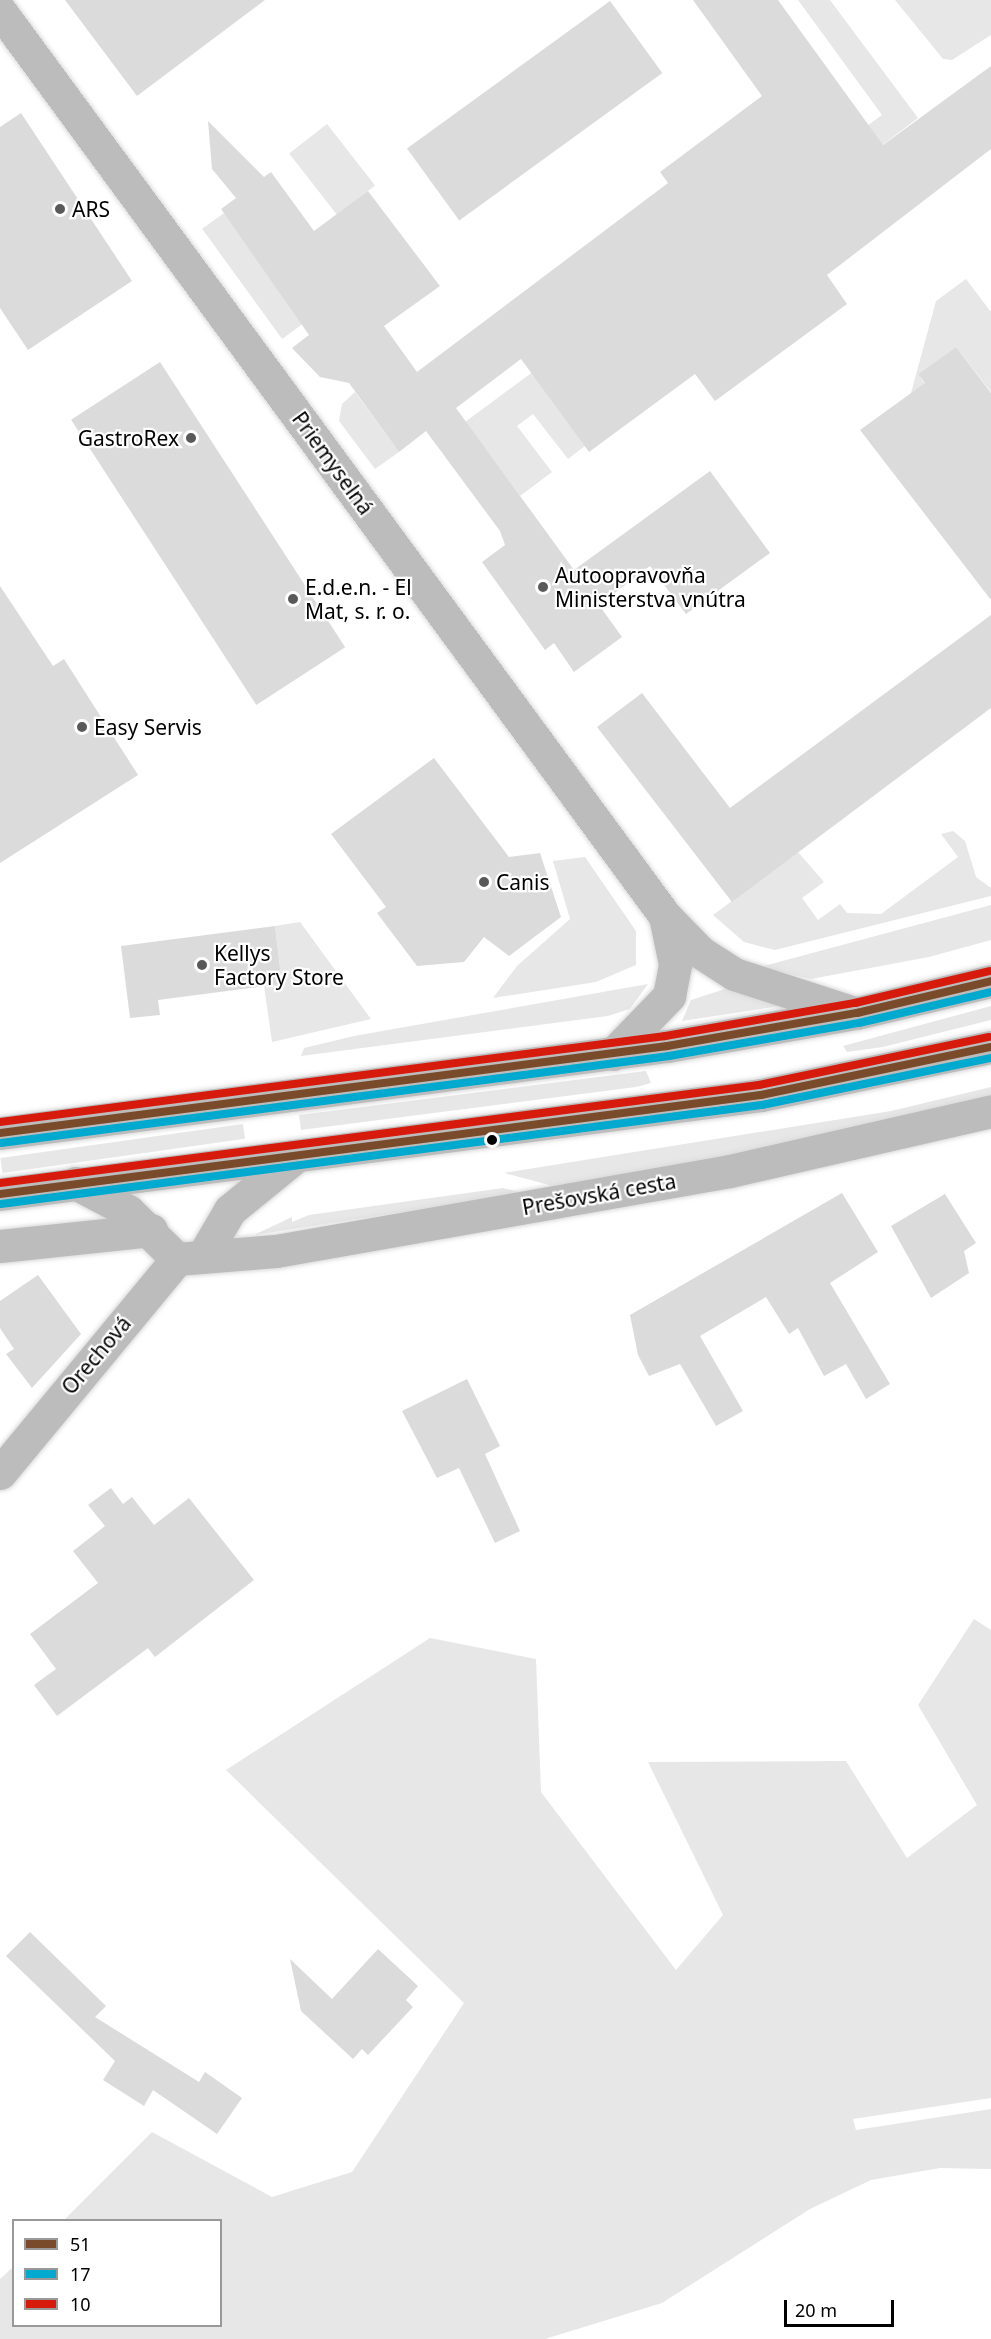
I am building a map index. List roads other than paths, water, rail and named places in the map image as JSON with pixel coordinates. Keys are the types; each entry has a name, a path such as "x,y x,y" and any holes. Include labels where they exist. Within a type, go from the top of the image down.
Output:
{"main road":[{"name":"Priemyselná","path":"0,11 665,916 700,952 734,974 857,1013"},
{"path":"613,1054 669,996 675,964 665,916"},
{"path":"0,1133 613,1054 857,1013 991,981"},
{"path":"0,1194 761,1095 991,1047"},
{"name":"Prešovská cesta","path":"190,1258 276,1251 719,1173 991,1111"},
{"name":"Orechová","path":"0,1473 230,1210 300,1155"},
{"path":"75,1184 151,1230 190,1258"},
{"path":"0,1246 151,1230"}],"place":[{"name":"ARS","path":"60,209"},
{"name":"GastroRex","path":"191,438"},
{"name":"Autoopravovňa Ministerstva vnútra","path":"543,587"},
{"name":"E.d.e.n. - El Mat, s. r. o.","path":"293,599"},
{"name":"Easy Servis","path":"82,727"},
{"name":"Canis","path":"484,882"},
{"name":"Kellys Factory Store","path":"202,965"}]}
